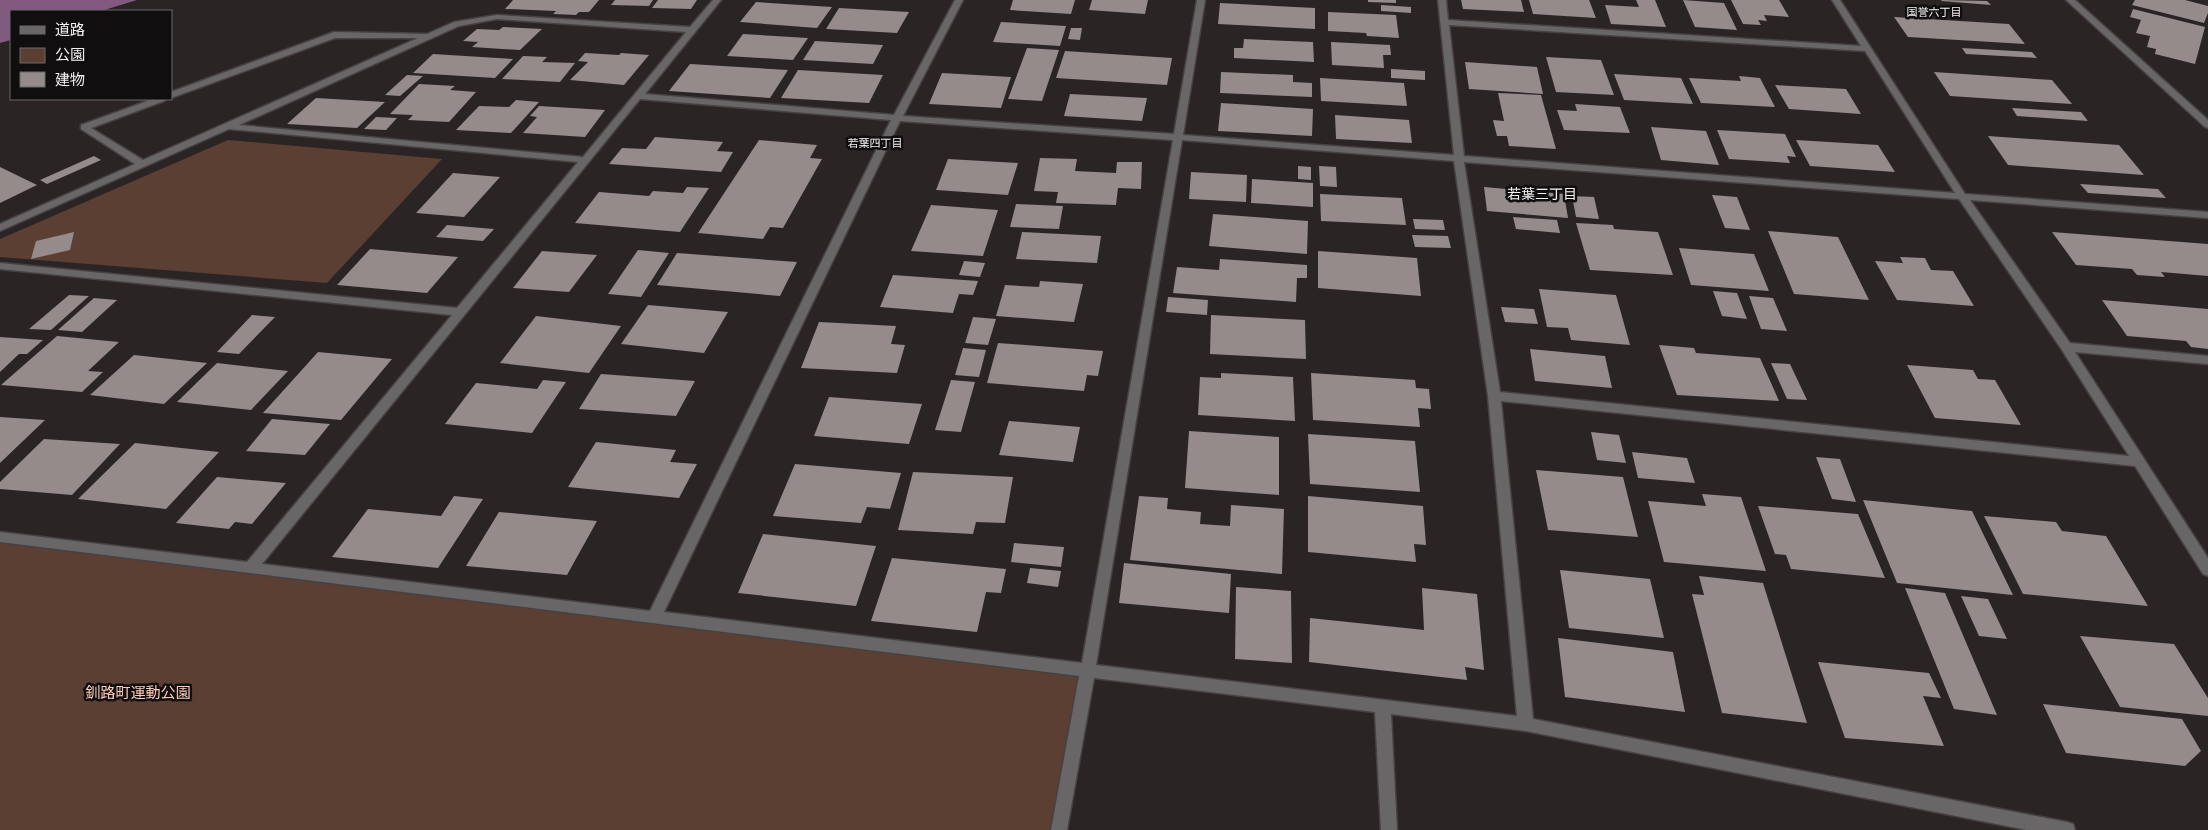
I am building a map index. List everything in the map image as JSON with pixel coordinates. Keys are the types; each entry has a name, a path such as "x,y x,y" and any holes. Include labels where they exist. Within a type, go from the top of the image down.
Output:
{"street":[{"path":"250,567 458,312 717,0"},
{"path":"654,618 897,118 959,0"},
{"path":"1059,830 1088,670 1201,0"},
{"path":"1442,0 1459,159 1494,396 1526,724"},
{"path":"1836,0 1963,198 2066,347 2208,570"},
{"path":"2070,0 2208,125"},
{"path":"0,228 230,127 457,24 497,17 691,30"},
{"path":"1443,22 1868,49"},
{"path":"172,95 334,35 429,36"},
{"path":"636,96 897,118 1178,137 1963,198 2208,215"},
{"path":"144,165 84,127 158,100"},
{"path":"230,127 584,160"},
{"path":"0,266 458,312"},
{"path":"2066,347 2208,360"},
{"path":"1494,396 2138,462"},
{"path":"0,537 1526,724 2067,830"},
{"path":"1382,706 1389,830"}],"green space":[{"path":"228,140 442,159 327,283 0,257 0,239"},
{"name":"釧路町運動公園","path":"0,538 1088,670 1059,830 0,830"}],"shaded area":[{"path":"0,0 137,0 104,10 10,10 10,40 0,43"}],"building":[{"path":"513,0 599,0 589,12 579,12 576,15 553,14 556,11 505,9"},
{"path":"615,0 653,0 649,6 611,5"},
{"path":"658,0 697,0 691,9 652,8"},
{"path":"1013,0 1075,0 1071,14 1010,10"},
{"path":"1092,0 1148,0 1145,14 1089,10"},
{"path":"1368,0 1396,0 1396,3 1368,2"},
{"path":"1461,0 1521,0 1524,12 1463,9"},
{"path":"1529,0 1589,0 1596,18 1533,14"},
{"path":"1636,0 1655,0 1666,27 1611,24 1605,5 1639,7"},
{"path":"1683,0 1724,3 1737,30 1695,27"},
{"path":"1731,0 1779,0 1789,17 1764,15 1767,21 1758,20 1761,25 1743,24"},
{"path":"2135,0 2185,0 2208,6 2208,13 2204,23 2132,5"},
{"path":"1941,1 1987,1 1991,5"},
{"path":"756,2 832,7 817,28 740,22"},
{"path":"1220,3 1315,8 1315,29 1218,24"},
{"path":"1381,5 1411,7 1411,13 1381,11"},
{"path":"839,8 909,12 897,33 826,29"},
{"path":"2133,9 2205,27 2195,64 2155,54 2156,49 2147,47 2150,36 2136,33 2141,20 2130,17"},
{"path":"1328,12 1396,15 1399,38 1367,36 1366,33 1328,31"},
{"path":"1894,17 2009,24 2025,44 1908,37"},
{"path":"1001,22 1066,26 1060,46 993,42"},
{"path":"503,27 542,29 520,50 472,47 478,42 463,41 477,29 499,30"},
{"path":"1071,28 1082,28 1080,40 1068,39"},
{"path":"743,34 808,38 793,60 727,56"},
{"path":"1244,39 1313,42 1314,62 1234,58 1234,48 1243,48"},
{"path":"815,41 883,45 873,64 803,60"},
{"path":"1331,42 1390,45 1391,55 1383,55 1384,68 1332,65"},
{"path":"1027,48 1059,50 1042,101 1008,99"},
{"path":"1962,48 2032,52 2037,58 1966,54"},
{"path":"1065,51 1172,58 1167,85 1056,78"},
{"path":"585,53 649,55 624,85 570,80 588,62 578,61"},
{"path":"433,54 513,59 495,78 413,73"},
{"path":"523,56 547,57 542,62 575,63 560,82 502,79"},
{"path":"1546,57 1601,60 1614,95 1556,92"},
{"path":"1465,62 1537,67 1543,94 1469,89"},
{"path":"690,64 788,70 770,98 669,91"},
{"path":"1391,69 1425,71 1425,80 1391,78"},
{"path":"798,70 883,75 869,103 781,98"},
{"path":"1221,72 1293,75 1293,82 1312,83 1312,97 1220,93"},
{"path":"1934,72 2052,80 2072,104 1950,96"},
{"path":"942,73 1011,77 1001,108 929,104"},
{"path":"1614,74 1681,78 1693,104 1624,100"},
{"path":"407,75 423,76 400,96 385,95"},
{"path":"1739,76 1760,78 1775,107 1701,103 1689,78 1741,81"},
{"path":"1320,78 1404,83 1407,106 1321,101"},
{"path":"419,84 455,86 450,90 476,92 449,122 408,120 413,115 390,114"},
{"path":"1775,85 1846,89 1861,114 1789,109"},
{"path":"1498,93 1541,95 1556,149 1509,146 1507,136 1497,136 1493,120 1504,121"},
{"path":"1070,94 1147,98 1142,121 1064,116"},
{"path":"316,98 385,102 357,128 287,124"},
{"path":"516,100 539,102 511,133 456,130 479,106 509,107"},
{"path":"1221,103 1313,109 1312,136 1218,131"},
{"path":"1575,104 1620,107 1630,133 1564,130 1557,110 1577,111"},
{"path":"539,106 605,110 585,137 523,133 537,117 530,116"},
{"path":"2012,108 2081,112 2088,121 2017,116"},
{"path":"1335,115 1409,120 1412,143 1336,139"},
{"path":"376,117 397,118 386,130 364,129"},
{"path":"1651,127 1706,131 1719,165 1661,160"},
{"path":"1717,130 1785,134 1796,157 1787,156 1790,163 1729,159"},
{"path":"1988,136 2119,145 2144,175 2008,165"},
{"path":"655,137 723,142 717,151 733,152 721,172 609,164 622,148 646,149"},
{"path":"759,140 817,145 810,158 822,159 783,228 770,227 763,239 698,233"},
{"path":"1796,140 1878,145 1895,172 1810,166"},
{"path":"94,156 101,160 47,184 40,180"},
{"path":"1040,158 1077,159 1075,171 1116,173 1117,162 1142,162 1141,189 1118,188 1116,205 1056,203 1058,192 1034,191"},
{"path":"948,159 1018,163 1008,195 936,190"},
{"path":"1298,166 1311,167 1311,180 1298,179"},
{"path":"1319,166 1336,167 1337,187 1320,186"},
{"path":"0,167 37,185 0,203"},
{"path":"1191,172 1247,175 1246,202 1189,199"},
{"path":"453,173 500,177 464,217 416,213"},
{"path":"1252,179 1313,183 1313,207 1251,203"},
{"path":"2080,184 2158,189 2166,198 2088,193"},
{"path":"687,187 709,188 680,232 575,223 599,192 649,196 653,191 683,193"},
{"path":"1484,187 1564,194 1568,218 1487,211"},
{"path":"1320,194 1402,198 1406,225 1321,221"},
{"path":"1712,195 1737,197 1750,230 1725,228"},
{"path":"1572,196 1594,197 1599,219 1576,217"},
{"path":"1016,204 1063,206 1059,229 1010,227"},
{"path":"931,205 998,210 983,256 911,251"},
{"path":"1213,214 1308,221 1307,254 1209,246"},
{"path":"1513,217 1557,220 1560,233 1516,229"},
{"path":"1413,219 1443,220 1445,230 1415,229"},
{"path":"1576,223 1613,225 1614,229 1658,232 1673,275 1590,270"},
{"path":"447,225 494,229 483,241 436,237"},
{"path":"1768,231 1838,237 1869,300 1794,294"},
{"path":"74,232 70,250 31,259 36,241"},
{"path":"1022,232 1101,236 1097,263 1016,259"},
{"path":"2052,232 2208,244 2208,276 2161,272 2165,277 2137,275 2132,269 2076,265"},
{"path":"1412,235 1448,236 1451,248 1415,247"},
{"path":"1679,248 1754,254 1769,291 1691,285"},
{"path":"370,249 458,257 427,293 337,285"},
{"path":"638,250 669,253 641,297 608,294"},
{"path":"542,251 597,255 569,292 513,288"},
{"path":"1318,251 1417,258 1421,296 1318,288"},
{"path":"677,253 797,262 780,296 657,285"},
{"path":"1900,257 1925,258 1931,270 1953,271 1974,306 1897,300 1875,261 1903,263"},
{"path":"1220,259 1307,265 1307,278 1297,278 1296,302 1173,293 1177,267 1219,270"},
{"path":"964,261 985,263 980,277 959,275"},
{"path":"893,275 978,281 973,295 959,294 953,313 880,307"},
{"path":"1040,281 1083,284 1074,322 996,316 1005,285 1039,287"},
{"path":"1539,289 1616,295 1630,345 1571,340 1568,328 1547,327"},
{"path":"1713,291 1737,293 1747,319 1722,316"},
{"path":"69,295 89,296 51,330 29,329"},
{"path":"1749,296 1773,298 1787,331 1761,329"},
{"path":"1168,297 1208,300 1207,315 1166,312"},
{"path":"94,298 117,300 82,332 58,330"},
{"path":"2102,300 2208,309 2208,349 2191,347 2186,341 2127,336"},
{"path":"648,305 728,312 704,353 621,344"},
{"path":"1501,307 1534,309 1538,324 1505,322"},
{"path":"252,315 275,317 239,354 217,352"},
{"path":"1211,315 1305,320 1306,359 1210,354"},
{"path":"536,316 621,326 589,373 500,363"},
{"path":"973,317 996,319 988,345 965,343"},
{"path":"819,322 896,326 891,344 905,345 897,373 801,368"},
{"path":"57,336 119,342 88,371 103,372 82,392 1,385"},
{"path":"0,337 43,340 27,354 19,354 0,372"},
{"path":"998,343 1103,351 1098,376 1087,375 1084,391 987,383"},
{"path":"1659,345 1694,348 1696,353 1760,358 1779,401 1677,395"},
{"path":"963,348 986,350 979,377 955,375"},
{"path":"1530,349 1605,356 1612,388 1535,381"},
{"path":"318,352 392,359 341,420 263,413"},
{"path":"134,355 207,363 164,404 90,395"},
{"path":"217,363 288,371 251,410 177,402"},
{"path":"1771,363 1790,364 1807,400 1787,399"},
{"path":"1907,365 1973,370 1978,379 1995,380 2021,425 1935,418"},
{"path":"1221,373 1293,377 1295,421 1198,415 1200,377 1221,378"},
{"path":"1311,373 1415,380 1416,388 1429,389 1431,409 1418,408 1420,427 1313,420"},
{"path":"601,374 695,381 676,416 579,409"},
{"path":"543,380 566,382 532,433 445,424 476,383 537,389"},
{"path":"951,380 975,382 961,432 935,430"},
{"path":"829,397 922,404 909,444 814,436"},
{"path":"0,417 45,420 0,463"},
{"path":"272,419 330,424 305,455 246,451"},
{"path":"1009,421 1080,427 1073,462 999,455"},
{"path":"1189,431 1279,437 1279,495 1185,488"},
{"path":"1591,432 1619,435 1626,463 1597,460"},
{"path":"1308,434 1415,441 1420,492 1310,484"},
{"path":"44,439 120,444 72,495 0,489 0,482"},
{"path":"596,442 676,450 670,462 697,464 679,498 568,487"},
{"path":"135,443 219,452 166,509 78,499"},
{"path":"1632,452 1687,458 1695,483 1638,478"},
{"path":"1816,457 1840,459 1856,502 1832,499"},
{"path":"795,464 901,473 890,509 867,507 861,523 773,516"},
{"path":"1536,470 1623,477 1638,537 1548,530"},
{"path":"913,472 1013,477 1005,523 976,522 973,534 898,530"},
{"path":"217,477 286,483 252,524 235,522 229,529 176,523"},
{"path":"1702,494 1741,497 1766,571 1664,562 1648,501 1706,506"},
{"path":"454,496 483,499 438,568 332,557 368,509 441,516"},
{"path":"1139,496 1168,498 1167,509 1201,512 1200,524 1230,526 1231,505 1284,509 1282,574 1130,560"},
{"path":"1308,496 1423,506 1426,545 1414,544 1416,562 1308,552"},
{"path":"1863,500 1972,511 2013,595 1897,583"},
{"path":"1758,506 1858,514 1885,578 1791,569 1786,555 1775,554"},
{"path":"499,512 597,521 567,575 466,566"},
{"path":"1984,516 2056,522 2062,531 2106,536 2148,606 2023,594"},
{"path":"763,534 876,546 856,606 738,593"},
{"path":"1014,543 1064,547 1061,567 1011,562"},
{"path":"892,558 1006,569 1001,593 986,592 977,632 871,621"},
{"path":"1124,563 1231,574 1229,613 1119,603"},
{"path":"1030,568 1061,571 1058,587 1027,583"},
{"path":"1560,570 1650,579 1664,638 1569,628"},
{"path":"1699,576 1763,583 1807,723 1722,713 1692,594 1704,595"},
{"path":"1236,587 1291,591 1292,663 1235,659"},
{"path":"1422,588 1477,594 1484,670 1465,667 1467,680 1309,662 1310,618 1424,630"},
{"path":"1905,588 1945,593 1997,715 1954,709"},
{"path":"1961,596 1988,599 2007,639 1979,636"},
{"path":"2080,636 2174,644 2208,698 2208,716 2120,707"},
{"path":"1558,638 1673,652 1685,712 1565,697"},
{"path":"1818,662 1929,673 1941,698 1923,696 1944,746 1845,738"},
{"path":"2043,704 2182,719 2201,751 2185,766 2066,753"}],"district":[{"name":"国誉六丁目","path":"1934,12"},
{"name":"若葉四丁目","path":"875,143"},
{"name":"若葉三丁目","path":"1542,194"}]}
